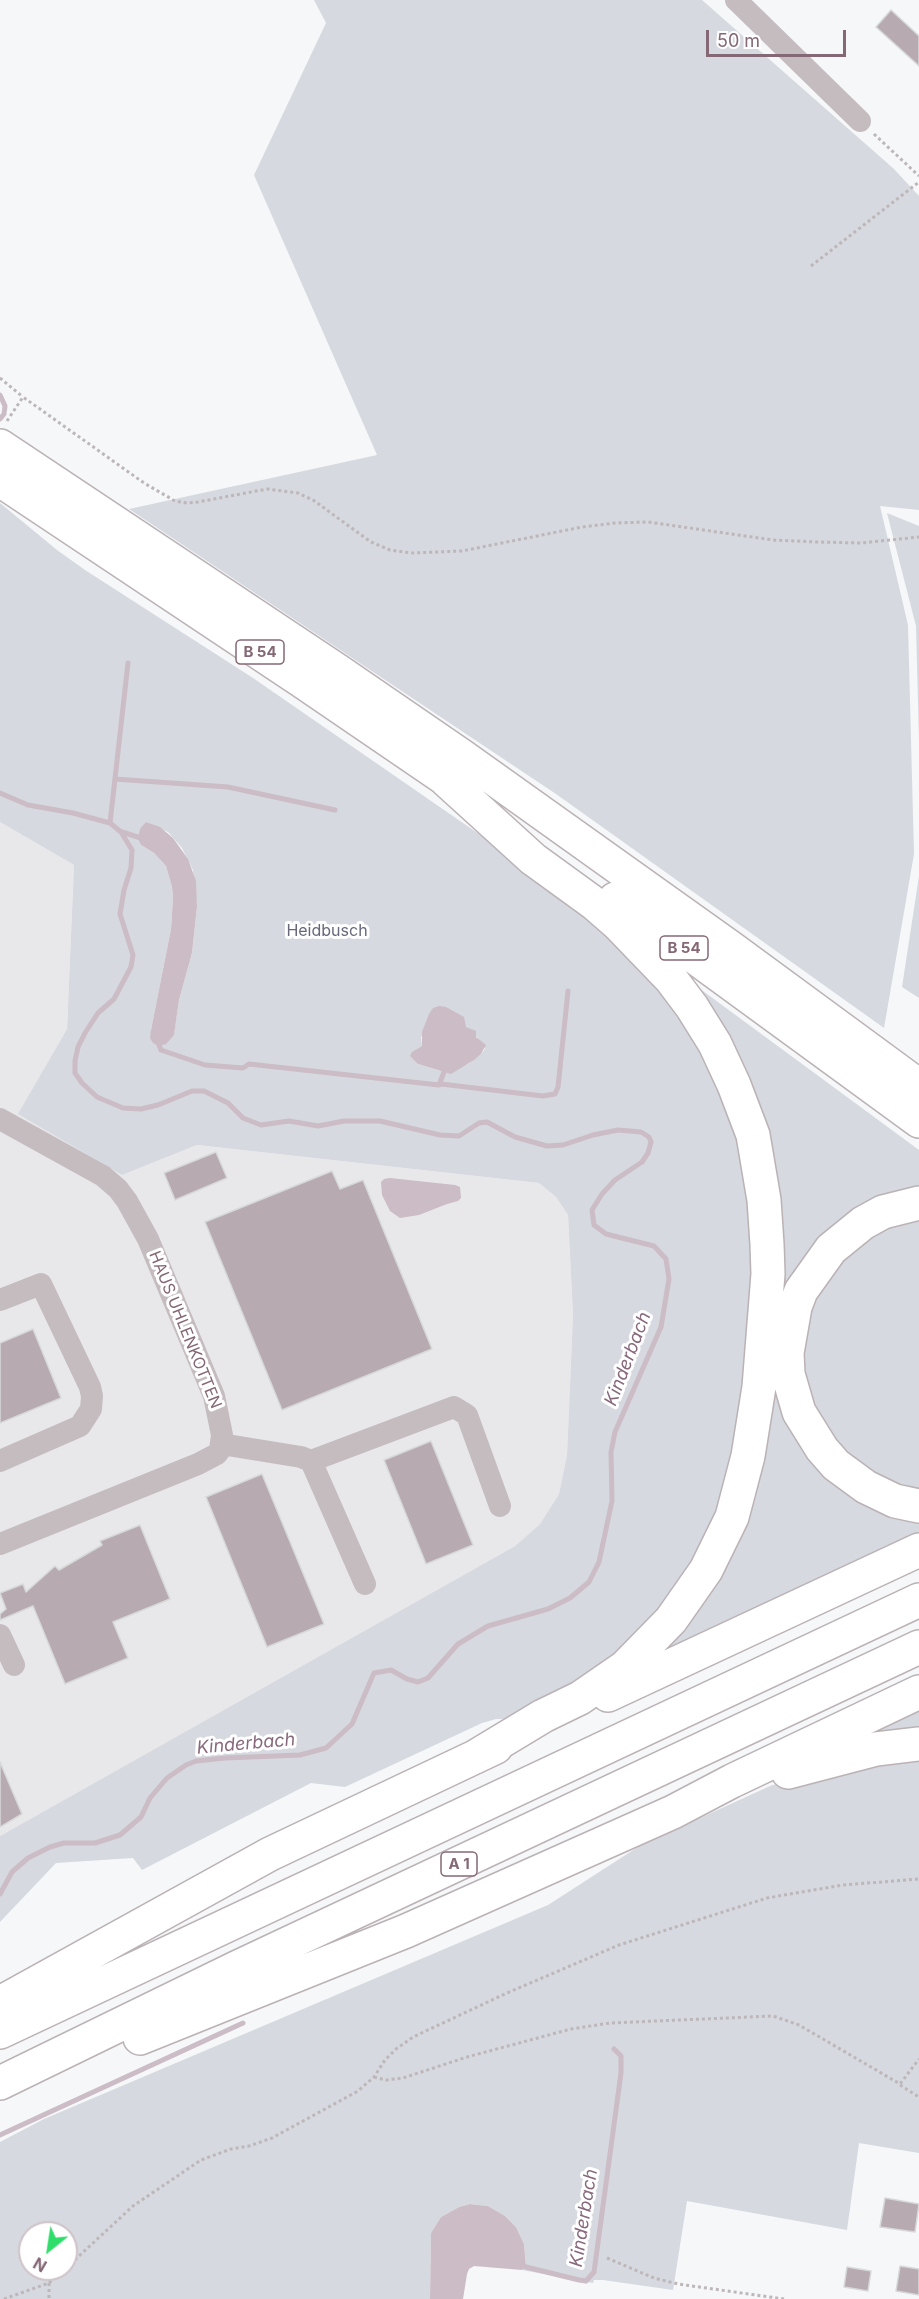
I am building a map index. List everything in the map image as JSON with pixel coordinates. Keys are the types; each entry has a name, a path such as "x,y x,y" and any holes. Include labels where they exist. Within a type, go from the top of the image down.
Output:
{"highway":[{"name":"B 54","path":"3,434 731,948 919,1086"},
{"name":"B 54","path":"0,480 284,668 446,780 720,974 919,1121"},
{"path":"446,780 533,859 595,904 618,924 671,979 692,1007 715,1044 734,1085 753,1136 764,1200 768,1274 759,1387 748,1456 732,1516 706,1570 671,1620 624,1667 580,1698 543,1716 475,1757"},
{"path":"731,948 919,1064"},
{"path":"919,1203 883,1212 863,1223 831,1249 819,1263 798,1299 790,1323 787,1353 788,1374 799,1412 822,1449 836,1465 866,1487 895,1501 919,1506"},
{"path":"0,2004 270,1854 919,1550"},
{"path":"0,2032 919,1600"},
{"name":"A 1","path":"0,2085 236,1968 919,1647"},
{"path":"0,2085 72,2066 406,1931 673,1812 732,1781 919,1692"},
{"path":"673,1812 787,1772 836,1758 876,1749 919,1744"}],"street":[{"path":"736,0 860,121"},
{"name":"HAUS UHLENKOTTEN","path":"0,1119 103,1176 118,1189 127,1201 148,1239 214,1396 220,1421 221,1444"},
{"path":"0,1300 41,1284 90,1387 92,1396 91,1409 80,1426 0,1461"},
{"path":"0,1545 198,1464 217,1454 221,1444 301,1457 311,1461 454,1407 467,1415 500,1506"},
{"path":"311,1461 365,1584"},
{"path":"0,1635 14,1665"}],"path":[{"path":"860,121 919,176"},
{"path":"811,266 919,182"},
{"path":"0,378 23,397 144,483 175,501 198,502 267,489 298,493 313,500 372,542 390,550 411,553 462,551 582,527 648,522 773,540 806,542 861,543 919,537"},
{"path":"3,434 23,397"},
{"path":"78,2256 133,2206 201,2160 272,2138 358,2091 374,2078 385,2060 413,2037 507,1993 620,1945 767,1898 843,1885 919,1879"},
{"path":"374,2078 386,2080 403,2078 521,2042 581,2027 610,2023 773,2016 799,2025 919,2097"},
{"path":"900,2084 919,2059"},
{"path":"607,2258 643,2274 678,2284 784,2299"},
{"path":"4,2299 49,2283 49,2299"}],"shaded area":[{"path":"0,822 74,865 67,1029 19,1114 122,1175 197,1145 539,1183 556,1197 568,1215 573,1315 567,1455 559,1494 540,1524 515,1546 0,1836"},
{"path":"146,822 160,827 173,838 188,859 196,881 197,907 192,953 179,1000 174,1035 166,1044 159,1046 150,1038 171,929 173,898 166,866 154,853 141,845 138,838 140,829"},
{"path":"446,1007 464,1017 466,1027 476,1031 476,1037 486,1045 474,1060 451,1074 418,1064 410,1056 422,1046 422,1032 429,1014 433,1008"},
{"path":"390,1178 455,1185 460,1187 461,1198 419,1215 400,1218 390,1211 382,1195 381,1182"},
{"path":"470,2204 488,2206 505,2216 516,2227 524,2244 526,2267 522,2270 474,2266 467,2274 463,2299 430,2299 431,2233 441,2217"}],"green space":[{"path":"314,0 702,0 894,169 919,196 919,510 880,506 908,625 914,854 884,1028 556,794 129,509 377,455 254,175 326,23"},
{"name":"Heidbusch","path":"0,503 85,570 253,678 518,861 641,962 697,1037 732,1114 749,1195 752,1264 747,1346 738,1425 718,1516 676,1593 596,1675 507,1719 482,1723 345,1787 311,1783 142,1870 133,1858 56,1863 0,1922 0,1836 515,1546 540,1524 559,1494 567,1455 573,1315 568,1215 556,1197 539,1183 197,1145 122,1175 18,1114 67,1029 74,865 0,822","holes":["146,822 168,832 182,848 193,870 197,907 192,953 179,1000 174,1034 151,1030 171,929 173,898 166,866 154,853 141,845","456,1013 485,1049 468,1064 444,1072 418,1064 418,1049 422,1046 421,1037"]},
{"path":"887,513 919,526 919,741 916,626"},
{"path":"919,876 919,998 902,987"},
{"path":"688,980 919,1150 919,1194 832,1235 786,1403 919,1514 919,1539 629,1670 709,1575 775,1244"},
{"path":"919,1218 919,1491 894,1485 846,1456 814,1412 801,1357 809,1308 833,1265 877,1231"},
{"path":"919,1703 919,1736 843,1742"},
{"path":"919,1755 919,2153 859,2143 847,2230 687,2201 673,2290 603,2280 594,2280 593,2283 522,2270 526,2267 524,2244 516,2227 505,2216 488,2206 470,2204 441,2217 431,2233 430,2299 0,2299 0,2142 44,2119 548,1905 641,1845 770,1786 807,1774"}],"building":[{"path":"891,10 919,36 919,66 876,27"},
{"path":"216,1152 227,1178 175,1200 164,1173"},
{"path":"332,1171 340,1189 363,1180 432,1349 282,1410 205,1222"},
{"path":"33,1329 61,1398 0,1423 0,1343"},
{"path":"431,1441 473,1545 426,1564 384,1460"},
{"path":"262,1474 324,1624 267,1647 206,1497"},
{"path":"140,1525 170,1599 113,1622 128,1658 65,1684 33,1606 0,1620 0,1614 6,1609 0,1593 23,1584 26,1592 55,1566 59,1570 102,1545 100,1541"},
{"path":"0,1762 22,1814 0,1827"},
{"path":"885,2198 919,2204 915,2232 880,2227"},
{"path":"900,2266 919,2269 919,2295 896,2291"},
{"path":"847,2267 871,2271 868,2291 844,2287"}],"waterway":[{"name":"Kinderbach","path":"0,395 5,406 4,414 0,419"},
{"path":"110,823 128,663"},
{"path":"115,779 228,787 335,810"},
{"name":"Kinderbach","path":"0,793 28,805 73,813 110,823 121,832 132,850 131,868 120,914 133,955 131,967 114,999 98,1013 85,1033 78,1047 75,1061 75,1073 97,1097 123,1108 141,1109 158,1105 192,1091 204,1091 228,1103 243,1118 261,1125 289,1121 318,1126 344,1121 380,1121 440,1135 459,1136 479,1123 487,1122 515,1137 547,1146 563,1145 618,1130 641,1132 649,1137 651,1142 648,1153 642,1162 615,1180 602,1194 592,1210 594,1225 606,1234 654,1246 666,1259 669,1279 661,1327 615,1432 611,1452 612,1501 599,1562 589,1582 570,1598 548,1609 488,1626 458,1644 428,1678 418,1682 391,1670 374,1673 352,1724 326,1748 300,1755 225,1758 196,1761 186,1765 167,1778 150,1798 141,1817 120,1835 95,1843 64,1843 50,1847 28,1858 12,1872 0,1894"},
{"path":"122,832 144,839"},
{"path":"441,1084 543,1096 555,1094 558,1087 568,991"},
{"path":"157,1040 161,1050 205,1065 243,1068 249,1064 439,1085 444,1072"},
{"name":"Kinderbach","path":"0,2135 243,2023"},
{"name":"Kinderbach","path":"521,2264 586,2281 594,2272 621,2073 621,2056 614,2049"}]}
